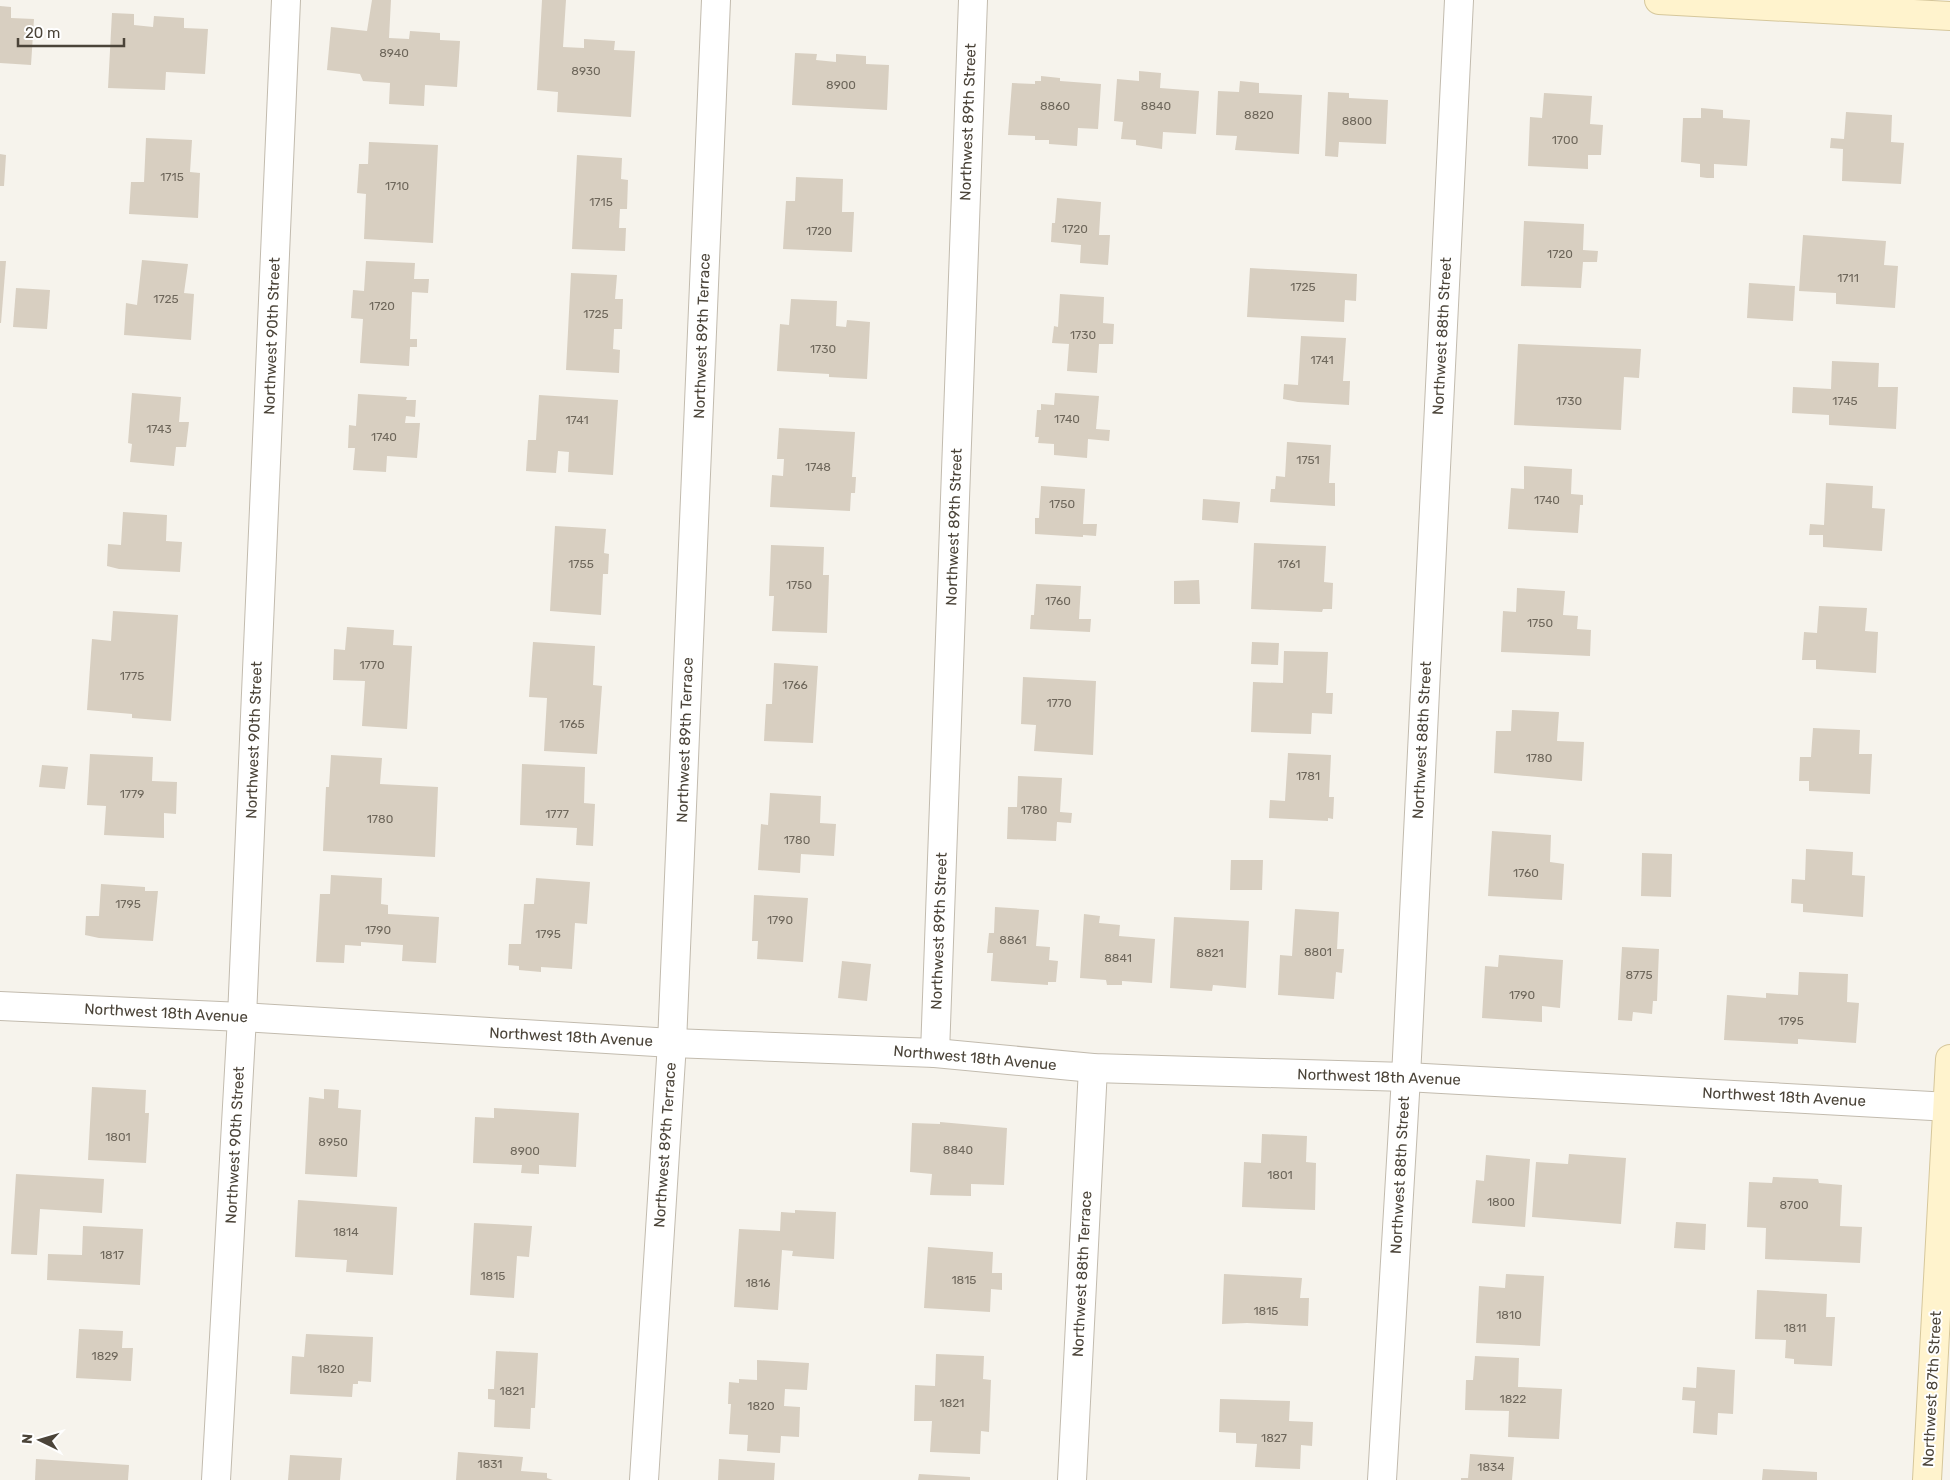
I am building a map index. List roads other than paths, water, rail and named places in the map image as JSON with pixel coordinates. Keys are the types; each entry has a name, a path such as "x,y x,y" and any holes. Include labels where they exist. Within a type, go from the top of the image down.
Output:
{"street":[{"name":"Northwest 90th Street","path":"216,1480 242,1017 286,0"},
{"name":"Northwest 89th Terrace","path":"644,1480 672,1043 716,0"},
{"name":"Northwest 89th Street","path":"934,1053 973,0"},
{"name":"Northwest 88th Street","path":"1382,1480 1406,1077 1459,0"},
{"path":"1659,0 1950,16"},
{"name":"Northwest 18th Avenue","path":"0,1006 242,1017 672,1043 934,1053 1093,1068 1406,1077 1949,1106"},
{"name":"Northwest 87th Street","path":"1928,1480 1949,1106 1950,1058"},
{"name":"Northwest 88th Terrace","path":"1072,1480 1093,1068"}]}
